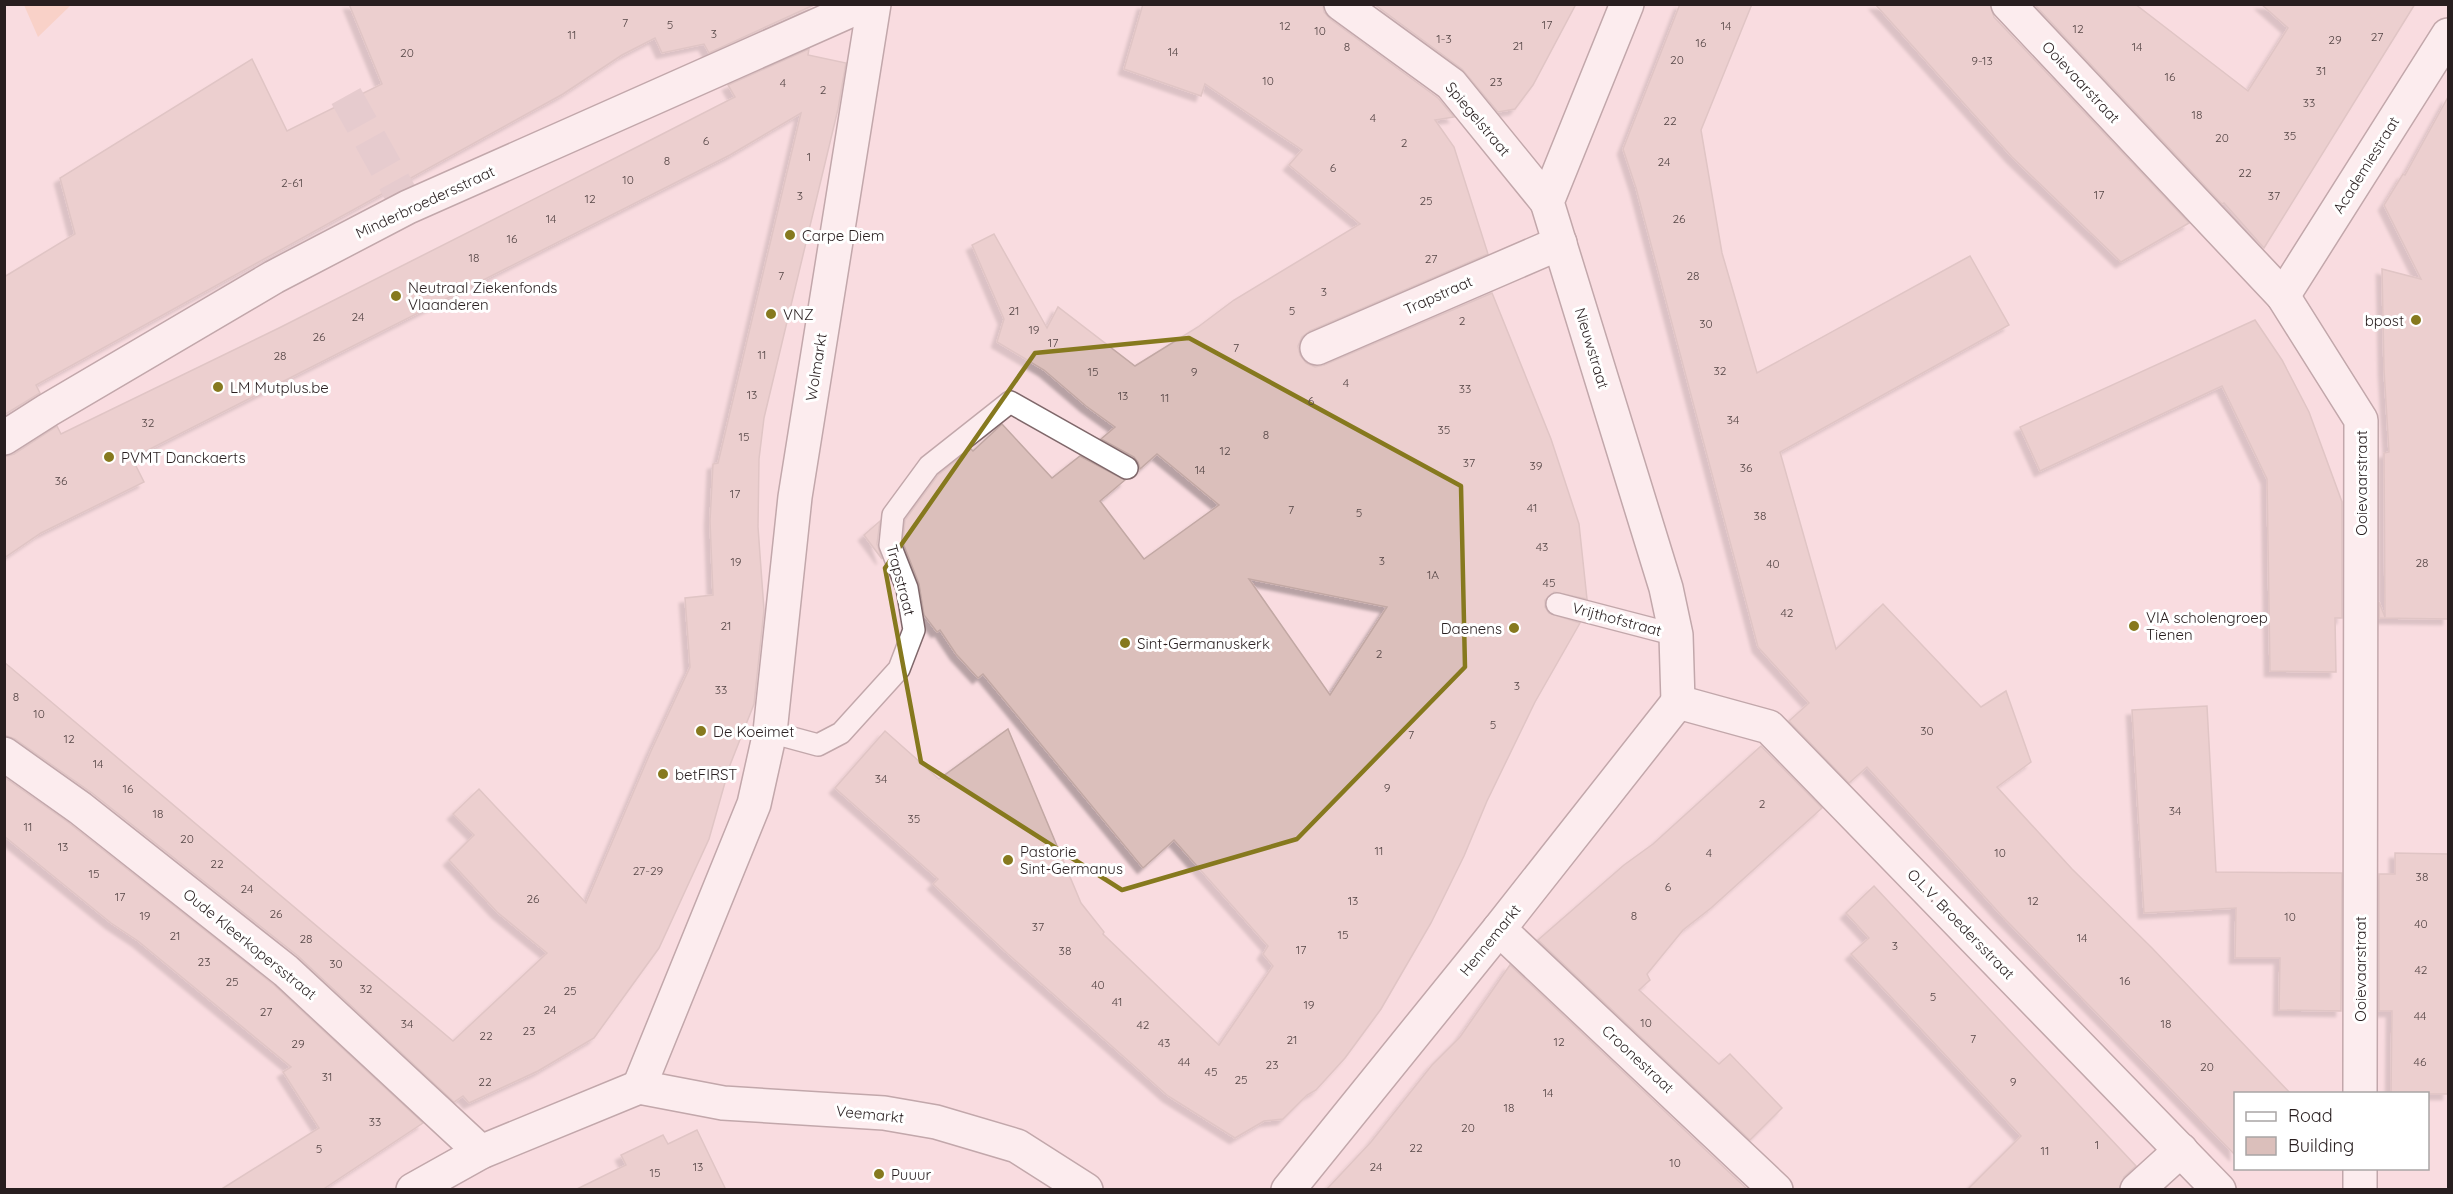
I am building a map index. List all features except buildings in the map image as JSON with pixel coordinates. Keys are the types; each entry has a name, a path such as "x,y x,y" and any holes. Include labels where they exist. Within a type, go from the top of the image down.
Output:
{"street":[{"name":"Minderbroedersstraat","path":"4,438 274,277 408,207 865,4"},
{"name":"Wolmarkt","path":"770,732 795,497 874,4"},
{"name":"Spiegelstraat","path":"1341,4 1451,84 1547,202"},
{"path":"1547,202 1627,4"},
{"name":"Ooievaarstraat","path":"2008,4 2283,296 2361,420 2360,1092"},
{"name":"Academiestraat","path":"2283,296 2448,34"},
{"name":"Nieuwstraat","path":"1547,202 1666,588 1676,635 1678,702"},
{"name":"Trapstraat","path":"1317,348 1560,243"},
{"name":"Hennemarkt","path":"1300,1185 1678,702"},
{"name":"O.L.V. Broedersstraat","path":"1678,702 1769,727 2219,1190"},
{"path":"412,1190 481,1152 639,1088 754,804 770,732"},
{"name":"Oude Kleerkopersstraat","path":"4,754 80,808 286,971 481,1152"},
{"name":"Croonestraat","path":"1499,929 1776,1190"},
{"name":"Veemarkt","path":"639,1088 723,1102 884,1113 936,1122 1017,1146 1086,1190"},
{"path":"2137,1190 2181,1150"},
{"path":"2360,1170 2360,1190"}],"lane":[{"name":"Trapstraat","path":"770,732 818,745 842,733 899,669 914,630 907,588 890,545 893,516 929,466 1010,402 1126,468"},
{"name":"Vrijthofstraat","path":"1557,604 1676,635"}],"highlighted area":[{"path":"1189,338 1461,486 1465,667 1297,839 1122,890 921,762 885,568 1035,353"}],"shaded area":[{"path":"24,5 71,5 38,37"}],"tunnel":[{"path":"346,96 408,207"}],"place":[{"name":"Carpe Diem","path":"790,235"},
{"name":"Neutraal Ziekenfonds Vlaanderen","path":"396,296"},
{"name":"VNZ","path":"771,314"},
{"name":"bpost","path":"2416,320"},
{"name":"LM Mutplus.be","path":"218,387"},
{"name":"PVMT Danckaerts","path":"109,457"},
{"name":"VIA scholengroep Tienen","path":"2134,626"},
{"name":"Daenens","path":"1514,628"},
{"name":"Sint-Germanuskerk","path":"1125,643"},
{"name":"De Koeimet","path":"701,731"},
{"name":"betFIRST","path":"663,774"},
{"name":"Pastorie Sint-Germanus","path":"1008,860"},
{"name":"Puuur","path":"879,1174"}]}
